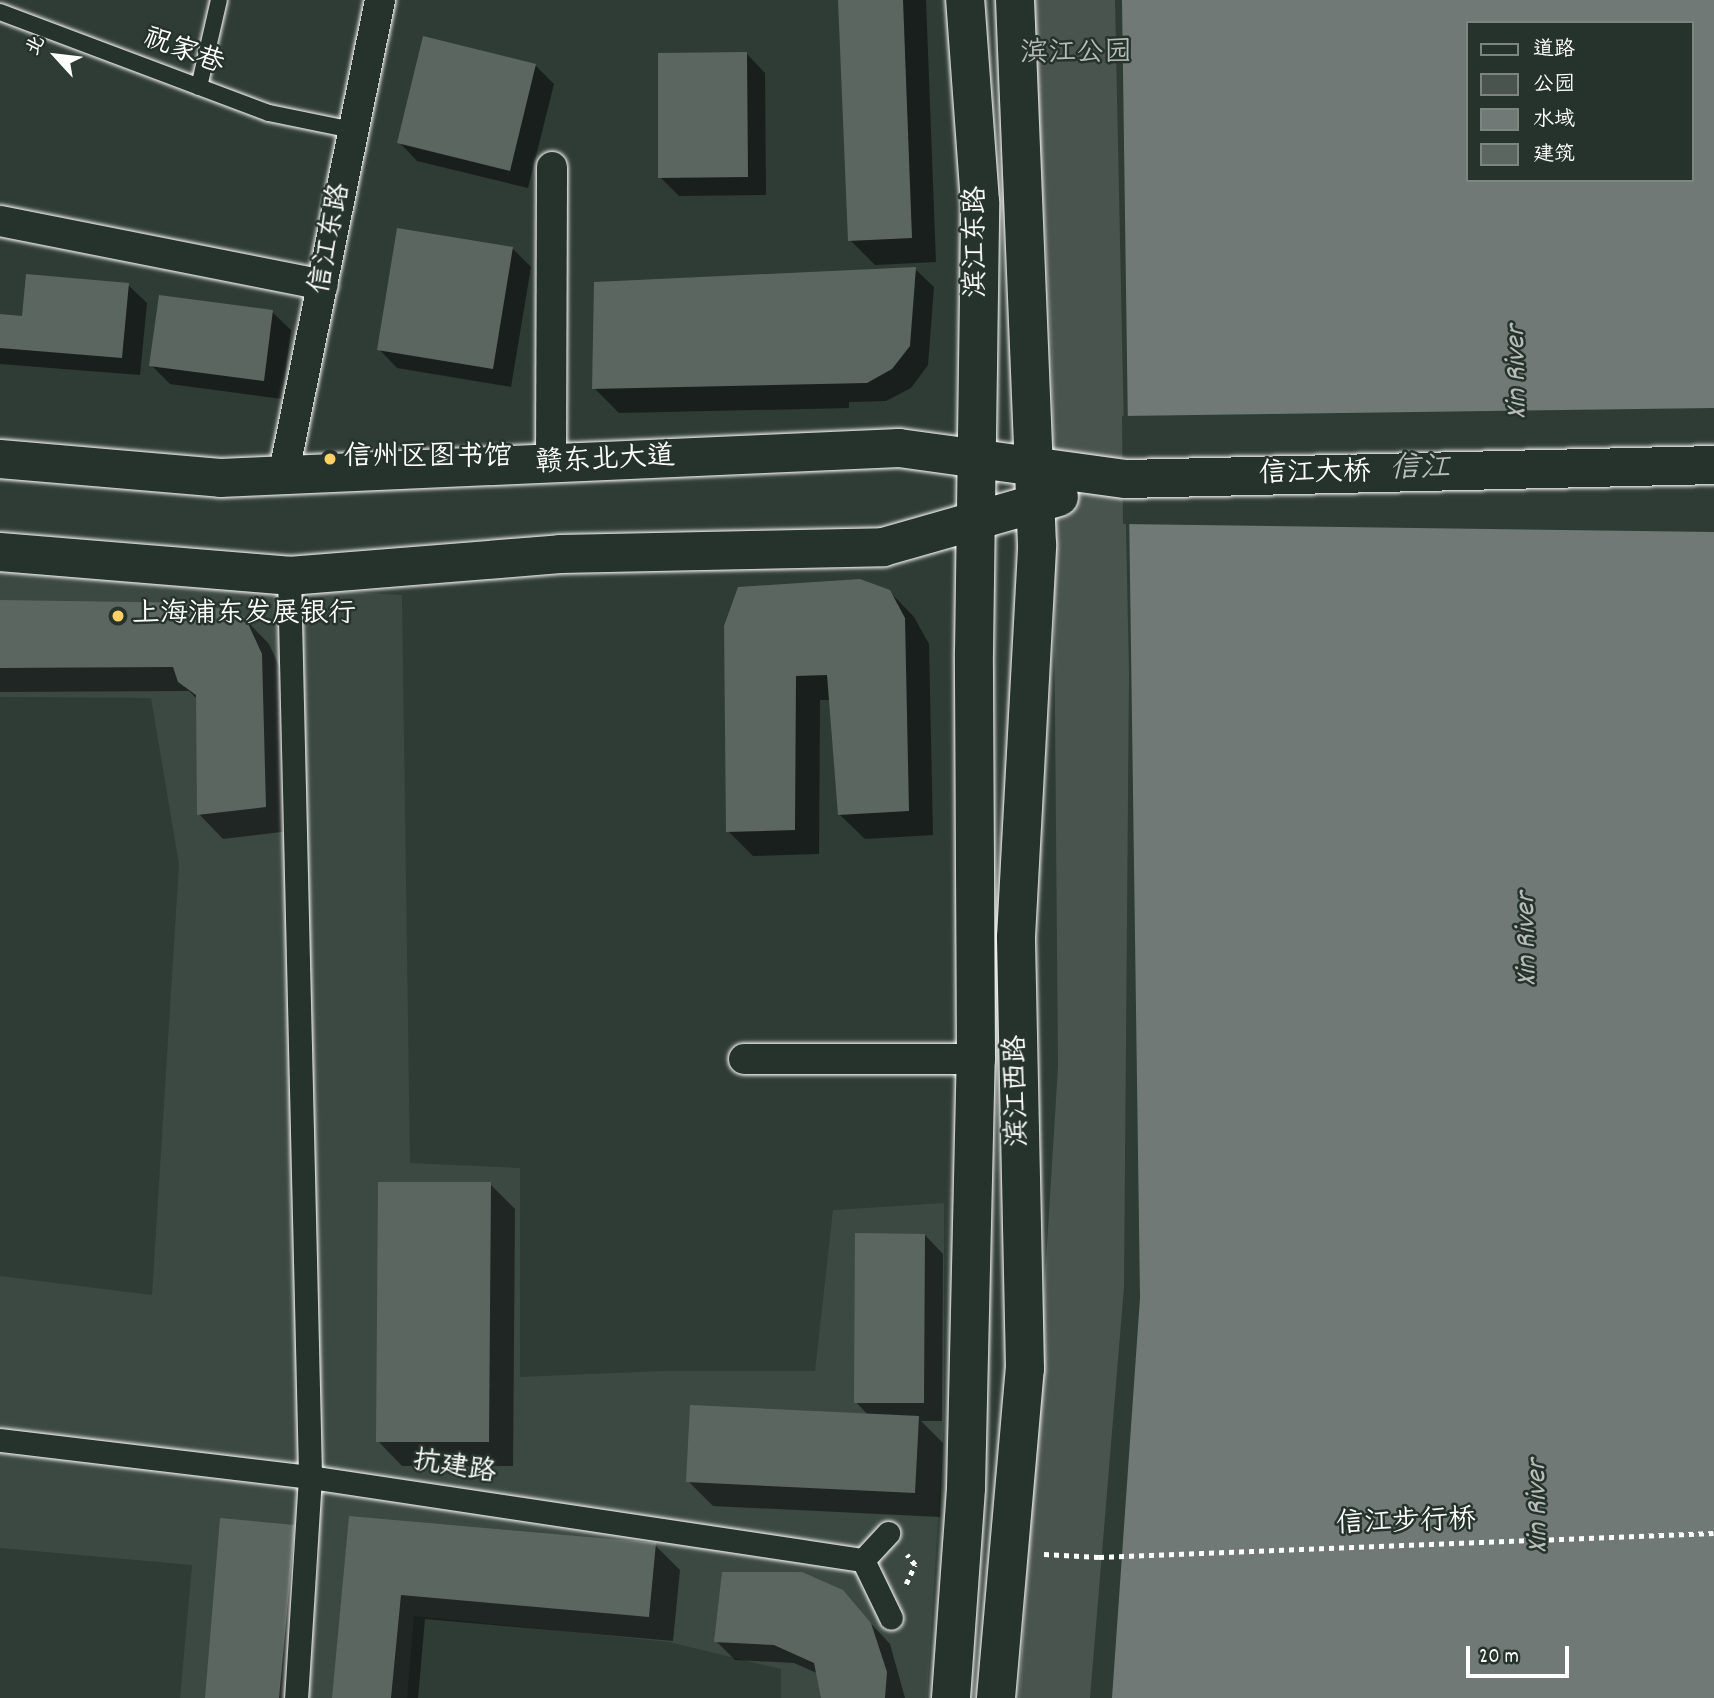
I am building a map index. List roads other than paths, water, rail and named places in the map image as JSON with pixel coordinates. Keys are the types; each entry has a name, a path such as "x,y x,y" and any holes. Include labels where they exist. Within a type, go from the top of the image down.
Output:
{"main road":[{"name":"滨江东路","path":"965,0 980,202 976,488"},
{"name":"滨江东路","path":"1016,0 1035,485"},
{"name":"赣东北大道","path":"0,459 220,478 899,447 976,488 1126,479"},
{"name":"信江大桥","path":"1126,479 1714,465"},
{"path":"0,552 289,576 560,554 883,547 976,488 1035,485"},
{"name":"滨江西路","path":"996,1698 1025,1369 1016,937 1035,485"},
{"name":"滨江西路","path":"951,1698 966,1488 976,1059 976,488"}],"street":[{"name":"信江东路","path":"282,477 380,0"},
{"path":"551,464 552,167"},
{"path":"0,221 323,285"},
{"path":"289,576 310,1477 296,1698"},
{"path":"744,1059 976,1059"},
{"name":"抗建路","path":"0,1440 310,1477 863,1560"},
{"path":"888,1533 863,1560 891,1618"}],"lane":[{"path":"199,87 219,0"},
{"name":"祝家巷","path":"0,12 269,113 352,130"}],"water":[{"name":"信江","path":"1122,0 1714,0 1714,1698 1112,1698 1140,1298"}],"place":[{"name":"信州区图书馆","path":"330,459"},
{"name":"上海浦东发展银行","path":"118,616"}],"park label":[{"name":"滨江公园","path":"1076,55"}],"water label":[{"name":"Xin River","path":"1519,372"},
{"name":"Xin River","path":"1529,939"},
{"name":"Xin River","path":"1540,1506"}]}
